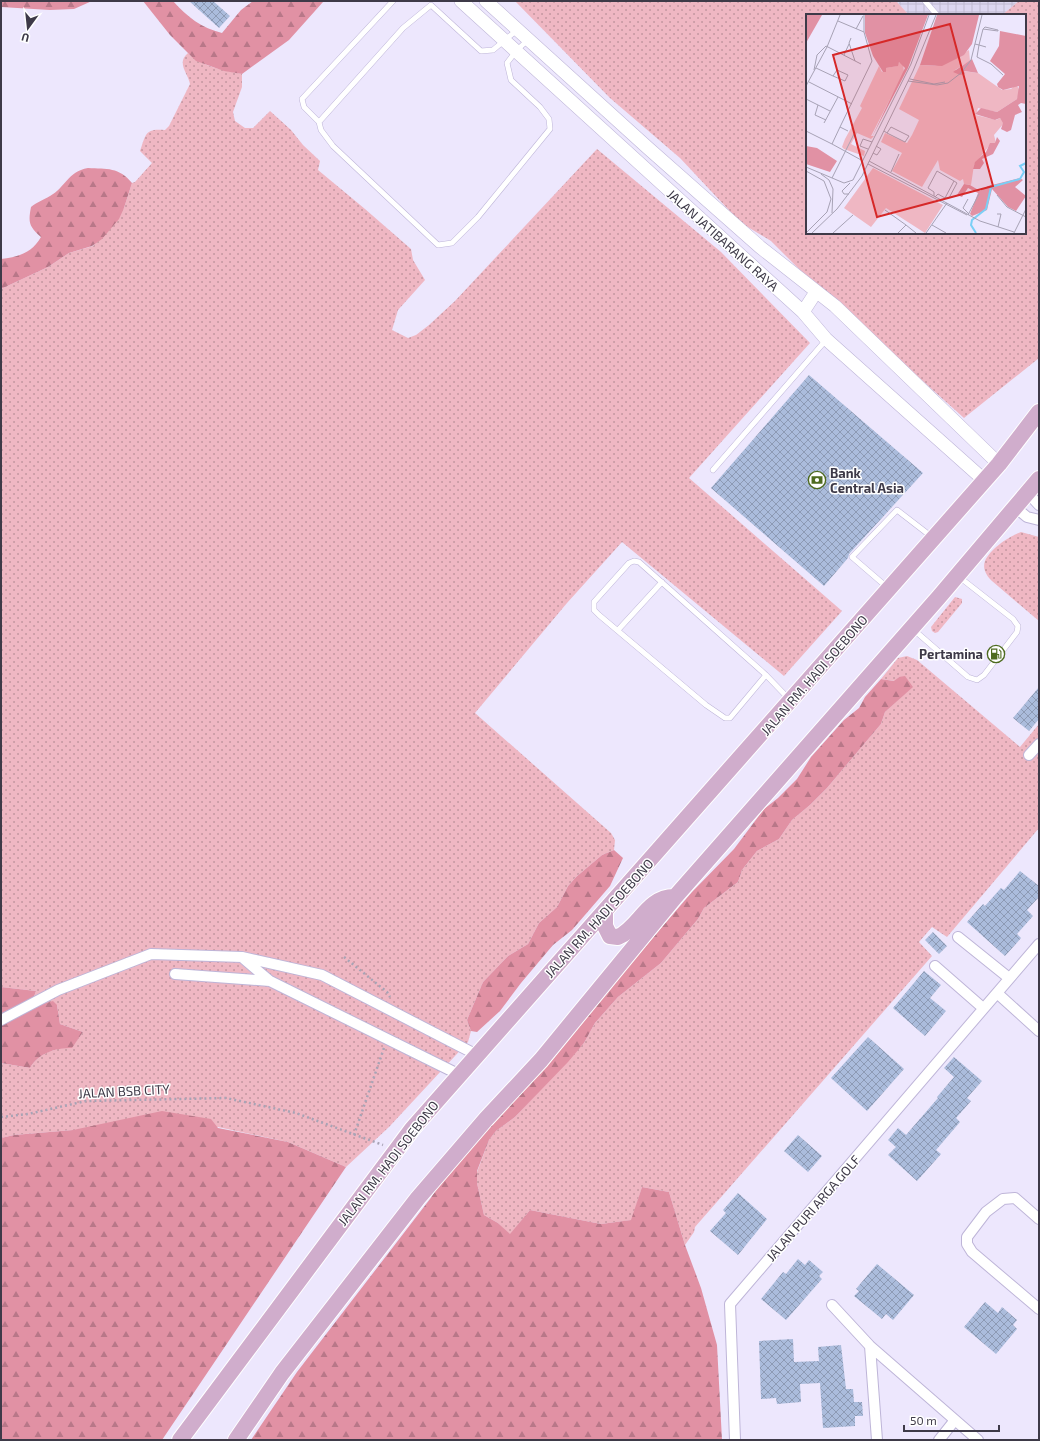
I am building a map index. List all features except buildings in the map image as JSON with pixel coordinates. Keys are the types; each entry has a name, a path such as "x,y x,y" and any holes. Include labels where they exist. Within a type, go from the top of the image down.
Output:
{"main road":[{"name":"JALAN RM. HADI SOEBONO","path":"180,1440 394,1151 999,464 1039,412"},
{"path":"236,1440 282,1373 418,1198 486,1119 541,1060 676,897 912,629 1039,479"},
{"path":"605,912 606,931 610,936 618,937 626,932 646,910 658,901 667,897 676,897"}],"street":[{"name":"JALAN JATIBARANG RAYA","path":"461,1 803,312 826,339 984,480"},
{"name":"JALAN JATIBARANG RAYA","path":"486,1 754,242 852,322 999,464"},
{"path":"803,312 816,292"},
{"path":"1027,492 1039,505"},
{"path":"1015,507 1027,517 1039,520"},
{"path":"1030,755 1039,744"},
{"path":"958,937 1009,978"},
{"name":"JALAN PURI ARGA GOLF","path":"735,1440 730,1304 1039,944"},
{"path":"1,1020 58,990 150,954 242,957 322,975 477,1055"},
{"path":"242,957 270,981 460,1075"},
{"path":"935,966 983,1008"},
{"path":"175,974 270,981"},
{"path":"997,993 1039,1031"},
{"path":"1039,1219 1015,1198 1002,1199 986,1212 967,1238 967,1244 972,1252 1039,1309"},
{"path":"832,1305 870,1346 978,1440"},
{"path":"870,1346 877,1440"},
{"path":"939,1440 956,1420"}],"lane":[{"path":"393,1 302,99 304,107 319,122 322,130 333,146 438,245 452,243 478,217 550,129 549,119 540,107 510,80 507,63 516,50 528,40"},
{"path":"925,1 936,14"},
{"path":"319,122 403,28 429,3 481,51 493,50 517,30"},
{"path":"713,470 826,339"},
{"path":"889,588 852,557 897,510 933,538"},
{"path":"766,675 730,718 725,718 706,705 594,610 594,602 628,563 634,561 639,562 766,675 791,701"},
{"path":"912,629 968,677 977,680 984,675 1017,632 1018,626 1013,619 958,575"},
{"path":"618,630 662,582"}],"path":[{"name":"JALAN BSB CITY","path":"1,1117 28,1114 86,1101 226,1098 296,1113 376,1142 394,1151"}],"shaded area":[{"path":"515,1 896,1 908,14 806,14 806,234 1026,234 1026,14 1003,14 1019,1 1039,1 1039,358 964,418 808,278 771,241 741,223 680,158 610,98"},
{"path":"896,1 1019,1 1003,14 908,14"},
{"path":"188,53 206,65 242,74 242,87 233,112 235,121 245,128 253,128 270,111 291,130 303,145 320,161 318,170 411,249 413,260 425,280 398,310 392,330 408,338 416,335 429,325 455,301 597,149 721,252 810,343 689,478 842,611 784,676 622,542 567,603 475,713 611,833 615,840 614,850 602,855 576,877 568,886 557,907 539,923 528,944 508,956 483,982 467,1020 471,1031 468,1042 389,1127 346,1167 288,1142 218,1127 73,1130 14,1135 1,1138 1,1063 30,1068 38,1059 48,1052 72,1047 83,1032 60,1024 57,1005 36,1007 32,1002 36,991 1,987 1,289 48,267 69,253 93,246 124,208 132,183 135,182 152,163 140,151 145,136 150,131 165,130 169,126 190,84 183,64 183,61"},
{"path":"1021,532 1039,537 1039,621 992,581 985,570 984,564 987,556 1006,540"},
{"path":"955,597 962,599 962,603 938,632 935,633 932,631 931,627"},
{"path":"907,656 917,660 1020,747 1039,724 1039,828 947,937 932,927 919,942 932,956 695,1227 694,1232 685,1245 669,1192 642,1187 632,1220 601,1224 530,1210 510,1235 498,1223 484,1215 477,1183 477,1172 489,1140 496,1131 515,1117 584,1043 595,1023 618,997 661,963 698,919 704,908 738,882 742,870 757,851 779,839 792,820 827,788 881,724 885,712 912,687 899,677 895,681 881,679 898,658"}],"green space":[{"path":"1,1 92,1 74,9 50,10 1,7"},
{"path":"143,1 173,1 201,25 222,33 241,10 253,1 323,2 289,40 242,74 224,71 196,61 170,35"},
{"path":"88,168 117,171 132,183 119,219 102,239 92,246 69,253 48,267 1,289 1,259 24,253 33,247 41,237 30,224 31,207 50,196 75,173"},
{"path":"905,676 913,687 885,712 881,724 827,788 792,820 779,839 757,851 742,870 738,882 704,908 698,919 661,963 618,997 595,1023 584,1043 568,1062 515,1117 496,1131 489,1140 477,1171 477,1183 484,1215 498,1223 510,1234 530,1210 601,1224 631,1220 642,1187 669,1192 685,1245 701,1288 717,1345 722,1440 251,1440 297,1372 430,1199 451,1168 505,1110 692,892 734,849 764,809 778,798 797,779 811,757 844,720 859,708 865,697 881,679 894,681 899,677"},
{"path":"614,850 623,858 610,886 572,930 553,945 500,1011 477,1032 471,1031 467,1020 483,982 508,956 528,944 539,923 557,907 568,886 576,877 602,855"},
{"path":"1,987 36,991 32,1002 36,1006 53,1001 57,1005 60,1024 83,1032 72,1048 48,1052 38,1059 30,1068 1,1063"},
{"path":"162,1111 211,1119 218,1128 288,1142 346,1167 162,1440 1,1440 1,1138 14,1135 73,1130"}],"place":[{"name":"Bank Central Asia","path":"817,480"},
{"name":"Pertamina","path":"996,654"}]}
